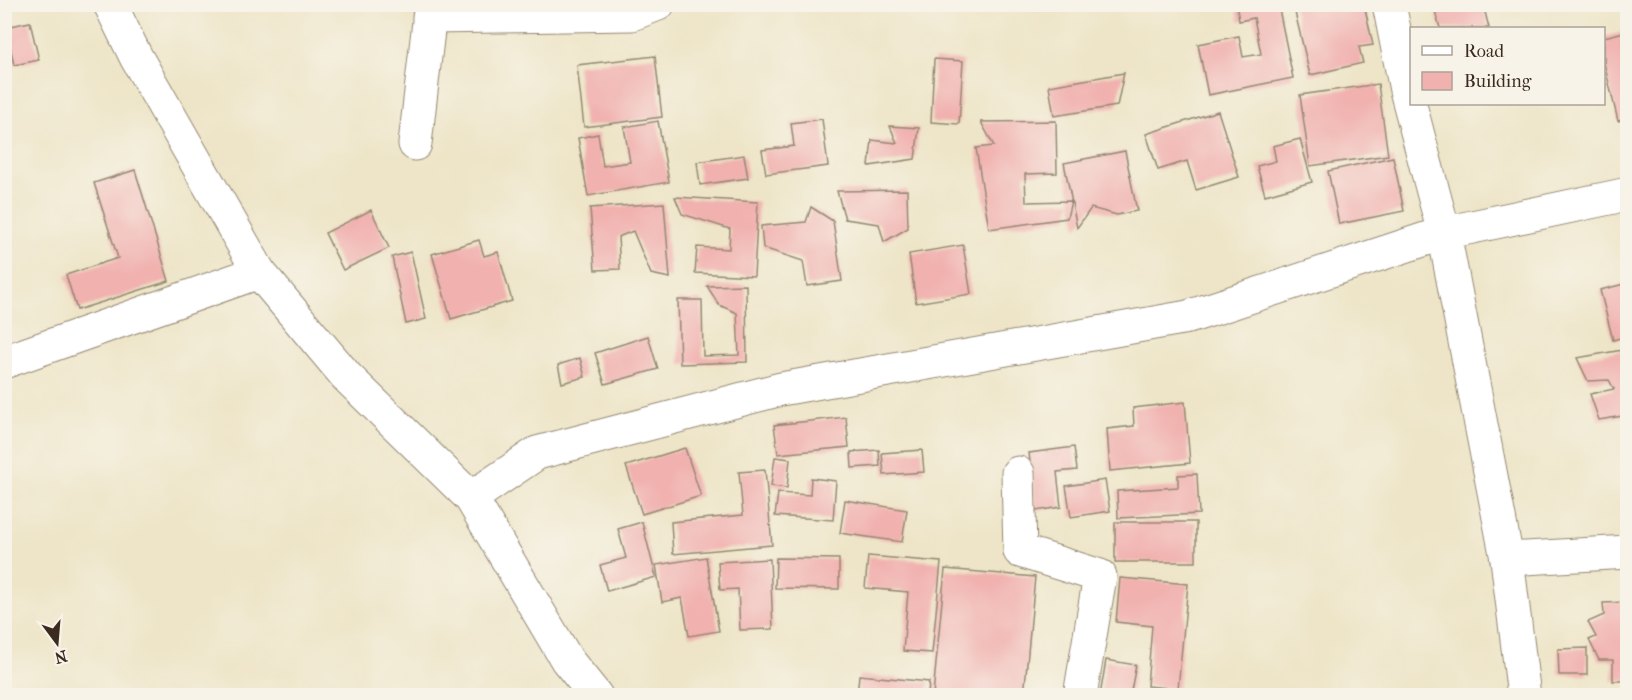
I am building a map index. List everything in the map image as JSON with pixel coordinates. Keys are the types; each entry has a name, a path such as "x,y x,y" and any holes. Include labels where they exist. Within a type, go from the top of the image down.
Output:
{"street":[{"path":"110,4 136,57 259,272 347,377 471,498 567,660 596,696"},
{"path":"415,144 430,11 632,14 658,4"},
{"path":"1389,4 1406,90 1444,233 1508,559 1524,696"},
{"path":"471,498 537,453 781,389 1188,316 1444,233 1628,194"},
{"path":"4,362 259,272"},
{"path":"1018,473 1020,551 1100,576 1080,696"},
{"path":"1508,559 1628,552"}],"building":[{"path":"1236,4 1278,4 1293,78 1208,95 1198,44 1239,36 1243,57 1261,54 1254,18 1239,21"},
{"path":"1293,4 1364,4 1373,45 1359,47 1363,63 1310,75"},
{"path":"1433,4 1483,4 1489,27 1440,27"},
{"path":"30,22 39,60 14,65 6,27"},
{"path":"1628,31 1628,118 1618,121 1605,67 1605,37"},
{"path":"655,56 662,117 584,127 577,65"},
{"path":"934,59 963,61 959,124 931,122"},
{"path":"1124,73 1117,106 1054,116 1049,86"},
{"path":"1378,84 1388,155 1310,166 1300,95"},
{"path":"1218,111 1239,177 1196,190 1187,161 1158,170 1146,134"},
{"path":"822,119 828,166 766,174 762,150 794,146 791,123"},
{"path":"658,121 669,182 588,196 578,138 598,134 603,166 630,162 624,127"},
{"path":"1056,121 1057,173 1025,174 1026,202 1071,201 1067,218 989,229 976,148 994,146 981,122"},
{"path":"890,126 919,128 915,159 869,166 872,140 897,143"},
{"path":"1300,139 1312,182 1265,195 1257,166 1276,161 1273,146"},
{"path":"1125,151 1137,211 1117,215 1091,208 1077,228 1064,163"},
{"path":"744,155 748,178 700,185 697,162"},
{"path":"1393,157 1404,211 1339,224 1328,171"},
{"path":"135,170 169,281 77,310 66,275 118,258 94,183"},
{"path":"907,190 908,228 884,242 879,224 845,219 837,191"},
{"path":"675,197 758,202 754,276 695,273 697,247 729,249 730,229 682,214"},
{"path":"664,203 670,278 651,274 633,231 618,237 620,269 595,270 590,208"},
{"path":"811,207 833,221 842,281 807,286 803,261 763,248 761,226 806,222"},
{"path":"371,210 389,248 343,270 325,233"},
{"path":"479,240 484,256 498,252 512,301 451,319 432,254"},
{"path":"963,245 971,294 916,303 909,254"},
{"path":"411,252 426,319 406,324 392,257"},
{"path":"1628,283 1628,336 1613,340 1600,290"},
{"path":"746,285 747,362 680,364 678,300 702,300 703,356 739,355 737,313 719,305 707,286"},
{"path":"648,336 658,369 605,384 595,353"},
{"path":"1628,349 1628,415 1599,420 1590,394 1614,389 1609,380 1588,381 1577,358"},
{"path":"580,358 585,377 562,383 558,365"},
{"path":"1185,402 1190,463 1110,471 1107,429 1134,426 1133,408"},
{"path":"846,417 849,447 778,454 774,425"},
{"path":"1074,447 1077,470 1057,472 1061,507 1036,511 1029,453"},
{"path":"685,448 701,496 642,514 626,466"},
{"path":"879,450 880,466 852,468 851,452"},
{"path":"922,450 924,472 884,475 882,453"},
{"path":"775,457 790,459 787,488 771,486"},
{"path":"765,470 772,545 673,554 671,522 743,515 739,472"},
{"path":"1197,474 1199,514 1118,518 1117,491 1178,487 1178,475"},
{"path":"811,478 836,481 833,520 775,516 778,493 810,495"},
{"path":"1105,480 1110,511 1071,517 1066,486"},
{"path":"845,500 907,510 902,542 840,533"},
{"path":"642,522 656,577 607,591 600,565 626,558 618,529"},
{"path":"1115,522 1196,522 1196,562 1115,562"},
{"path":"868,556 941,562 932,653 903,651 908,592 865,588"},
{"path":"706,557 719,631 689,636 682,598 662,602 656,565"},
{"path":"776,558 839,559 839,589 775,588"},
{"path":"770,559 773,629 740,630 738,589 720,590 718,562"},
{"path":"945,569 1035,577 1024,696 933,695"},
{"path":"1120,578 1188,584 1178,689 1147,686 1152,626 1116,622"},
{"path":"1628,602 1628,681 1613,681 1613,660 1599,660 1589,640 1596,637 1588,622 1604,615 1603,603"},
{"path":"1587,648 1587,675 1559,675 1558,649"},
{"path":"1106,660 1136,665 1130,696 1100,696"},
{"path":"859,675 929,682 928,696 857,696"}]}
